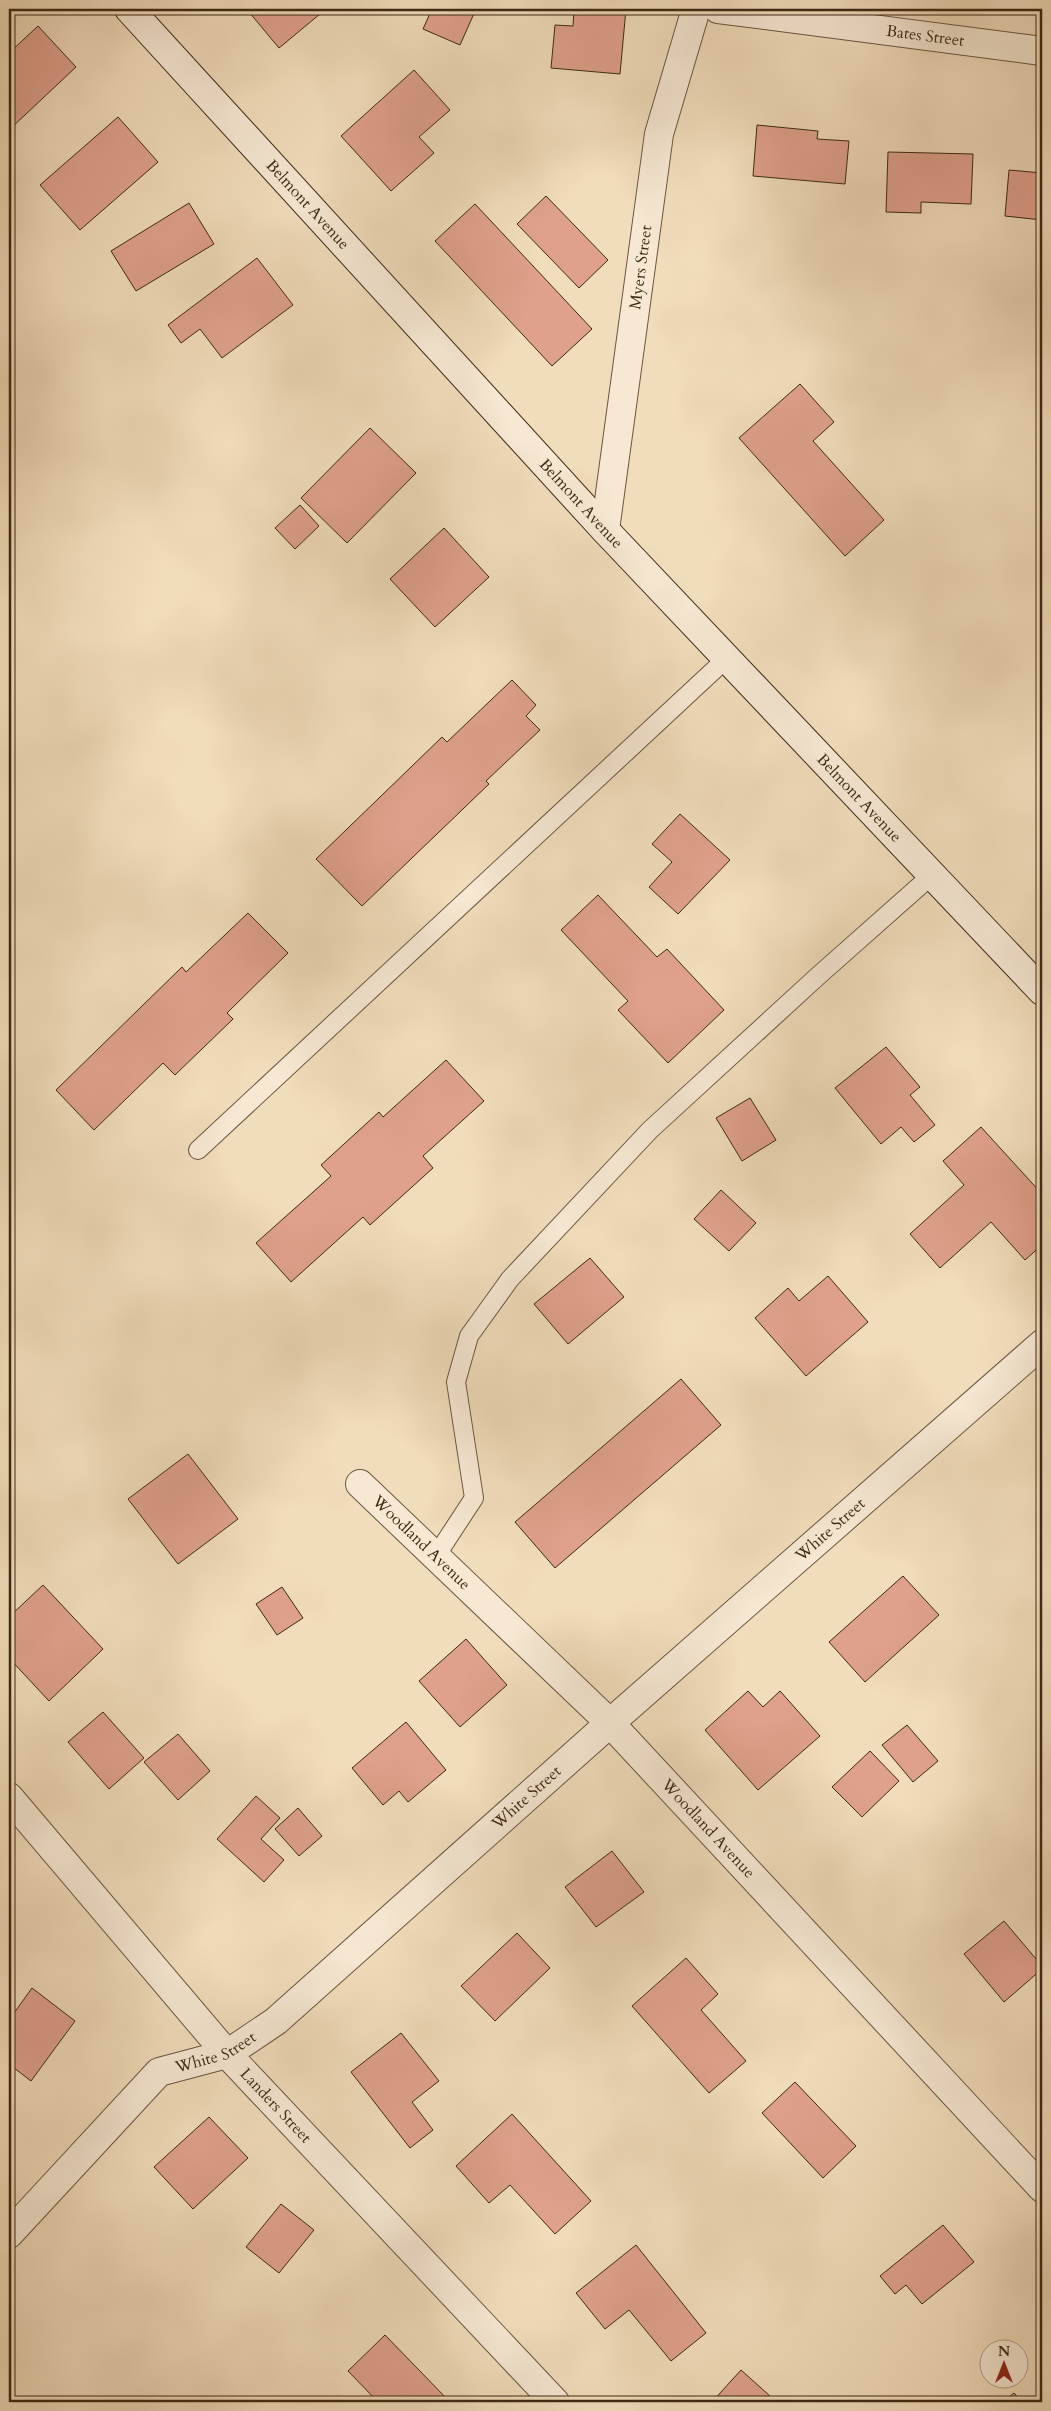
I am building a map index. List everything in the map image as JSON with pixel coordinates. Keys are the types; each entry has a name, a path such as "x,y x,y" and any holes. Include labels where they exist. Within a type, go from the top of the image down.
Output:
{"street":[{"name":"Belmont Avenue","path":"129,9 605,530 1042,991"},
{"name":"Myers Street","path":"605,530 659,134 696,9"},
{"name":"Bates Street","path":"718,9 1042,51"},
{"name":"White Street","path":"9,2234 159,2072 227,2054 276,2021 610,1723 1042,1344"},
{"name":"Woodland Avenue","path":"360,1484 610,1723 1042,2188"},
{"name":"Landers Street","path":"9,1797 227,2054 555,2402"}],"lane":[{"path":"198,1150 727,658"},
{"path":"436,1556 474,1498 456,1382 468,1336 510,1279 650,1130 818,976 932,875"}],"building":[{"path":"253,9 326,9 279,48 249,12"},
{"path":"432,9 476,9 460,45 423,29"},
{"path":"574,9 626,9 620,74 551,68 555,25 573,26"},
{"path":"38,26 76,67 9,130 9,53"},
{"path":"414,70 450,110 419,137 434,153 391,191 341,136"},
{"path":"118,117 158,162 80,230 40,185"},
{"path":"757,125 818,131 817,139 849,141 845,184 753,176"},
{"path":"888,152 973,154 971,204 921,202 921,213 886,212"},
{"path":"1009,170 1042,173 1042,220 1005,216"},
{"path":"546,196 608,260 579,288 517,224"},
{"path":"189,203 214,244 136,291 111,251"},
{"path":"475,204 592,329 552,366 435,241"},
{"path":"257,258 293,305 222,358 200,329 181,343 168,325"},
{"path":"800,384 834,422 813,441 884,520 845,556 739,438"},
{"path":"370,428 416,473 347,543 301,498"},
{"path":"300,505 319,526 295,549 275,528"},
{"path":"444,528 489,577 435,627 390,579"},
{"path":"512,680 536,705 526,716 540,730 486,781 489,784 362,906 316,859 442,737 447,742"},
{"path":"680,814 730,860 678,914 649,887 672,862 652,844"},
{"path":"598,895 657,957 667,949 724,1010 668,1063 618,1010 628,1001 561,930"},
{"path":"248,913 288,953 227,1013 233,1019 175,1075 163,1063 94,1130 56,1090 182,967 186,972"},
{"path":"886,1047 920,1087 910,1095 935,1125 914,1142 901,1127 881,1144 835,1088"},
{"path":"446,1060 484,1101 423,1156 433,1168 370,1225 363,1217 291,1282 256,1243 331,1176 321,1165 379,1112 383,1117"},
{"path":"750,1098 776,1140 742,1161 716,1118"},
{"path":"981,1127 1042,1194 1042,1245 1025,1260 991,1222 940,1268 910,1234 964,1185 943,1161"},
{"path":"721,1190 756,1223 729,1251 694,1219"},
{"path":"590,1258 624,1297 568,1344 534,1304"},
{"path":"828,1276 868,1322 806,1376 755,1318 788,1288 799,1301"},
{"path":"681,1379 721,1425 555,1568 515,1522"},
{"path":"188,1454 238,1519 178,1564 128,1499"},
{"path":"903,1576 939,1615 865,1682 829,1642"},
{"path":"43,1585 103,1649 49,1701 9,1658 9,1617"},
{"path":"282,1587 303,1618 277,1635 256,1604"},
{"path":"466,1639 507,1685 460,1727 419,1681"},
{"path":"748,1691 763,1707 780,1691 820,1736 758,1790 705,1730"},
{"path":"103,1712 144,1758 109,1789 68,1742"},
{"path":"406,1722 446,1770 408,1802 399,1791 383,1805 352,1768"},
{"path":"907,1725 938,1761 913,1782 882,1745"},
{"path":"178,1734 210,1771 178,1800 144,1762"},
{"path":"870,1751 899,1781 862,1817 832,1787"},
{"path":"256,1796 280,1818 261,1839 284,1860 264,1882 217,1839"},
{"path":"298,1808 322,1836 299,1856 275,1829"},
{"path":"612,1851 644,1892 596,1927 565,1887"},
{"path":"1004,1921 1042,1966 1042,1969 1004,2002 964,1954"},
{"path":"517,1933 550,1968 495,2021 461,1986"},
{"path":"686,1958 718,1994 701,2010 746,2061 709,2093 632,2006"},
{"path":"32,1988 75,2021 31,2081 9,2064 9,2020"},
{"path":"401,2033 439,2081 412,2102 433,2130 410,2148 351,2072"},
{"path":"795,2082 856,2146 823,2178 762,2113"},
{"path":"512,2114 591,2201 555,2234 510,2185 489,2203 456,2166"},
{"path":"209,2117 248,2158 193,2209 154,2167"},
{"path":"281,2204 314,2230 279,2273 246,2247"},
{"path":"943,2225 974,2262 922,2304 906,2285 895,2294 880,2276"},
{"path":"636,2245 706,2333 671,2361 629,2310 605,2329 576,2293"},
{"path":"385,2335 450,2402 378,2402 348,2371"},
{"path":"741,2370 770,2396 764,2402 712,2402"},
{"path":"1014,2393 1022,2402 1003,2402"}]}
